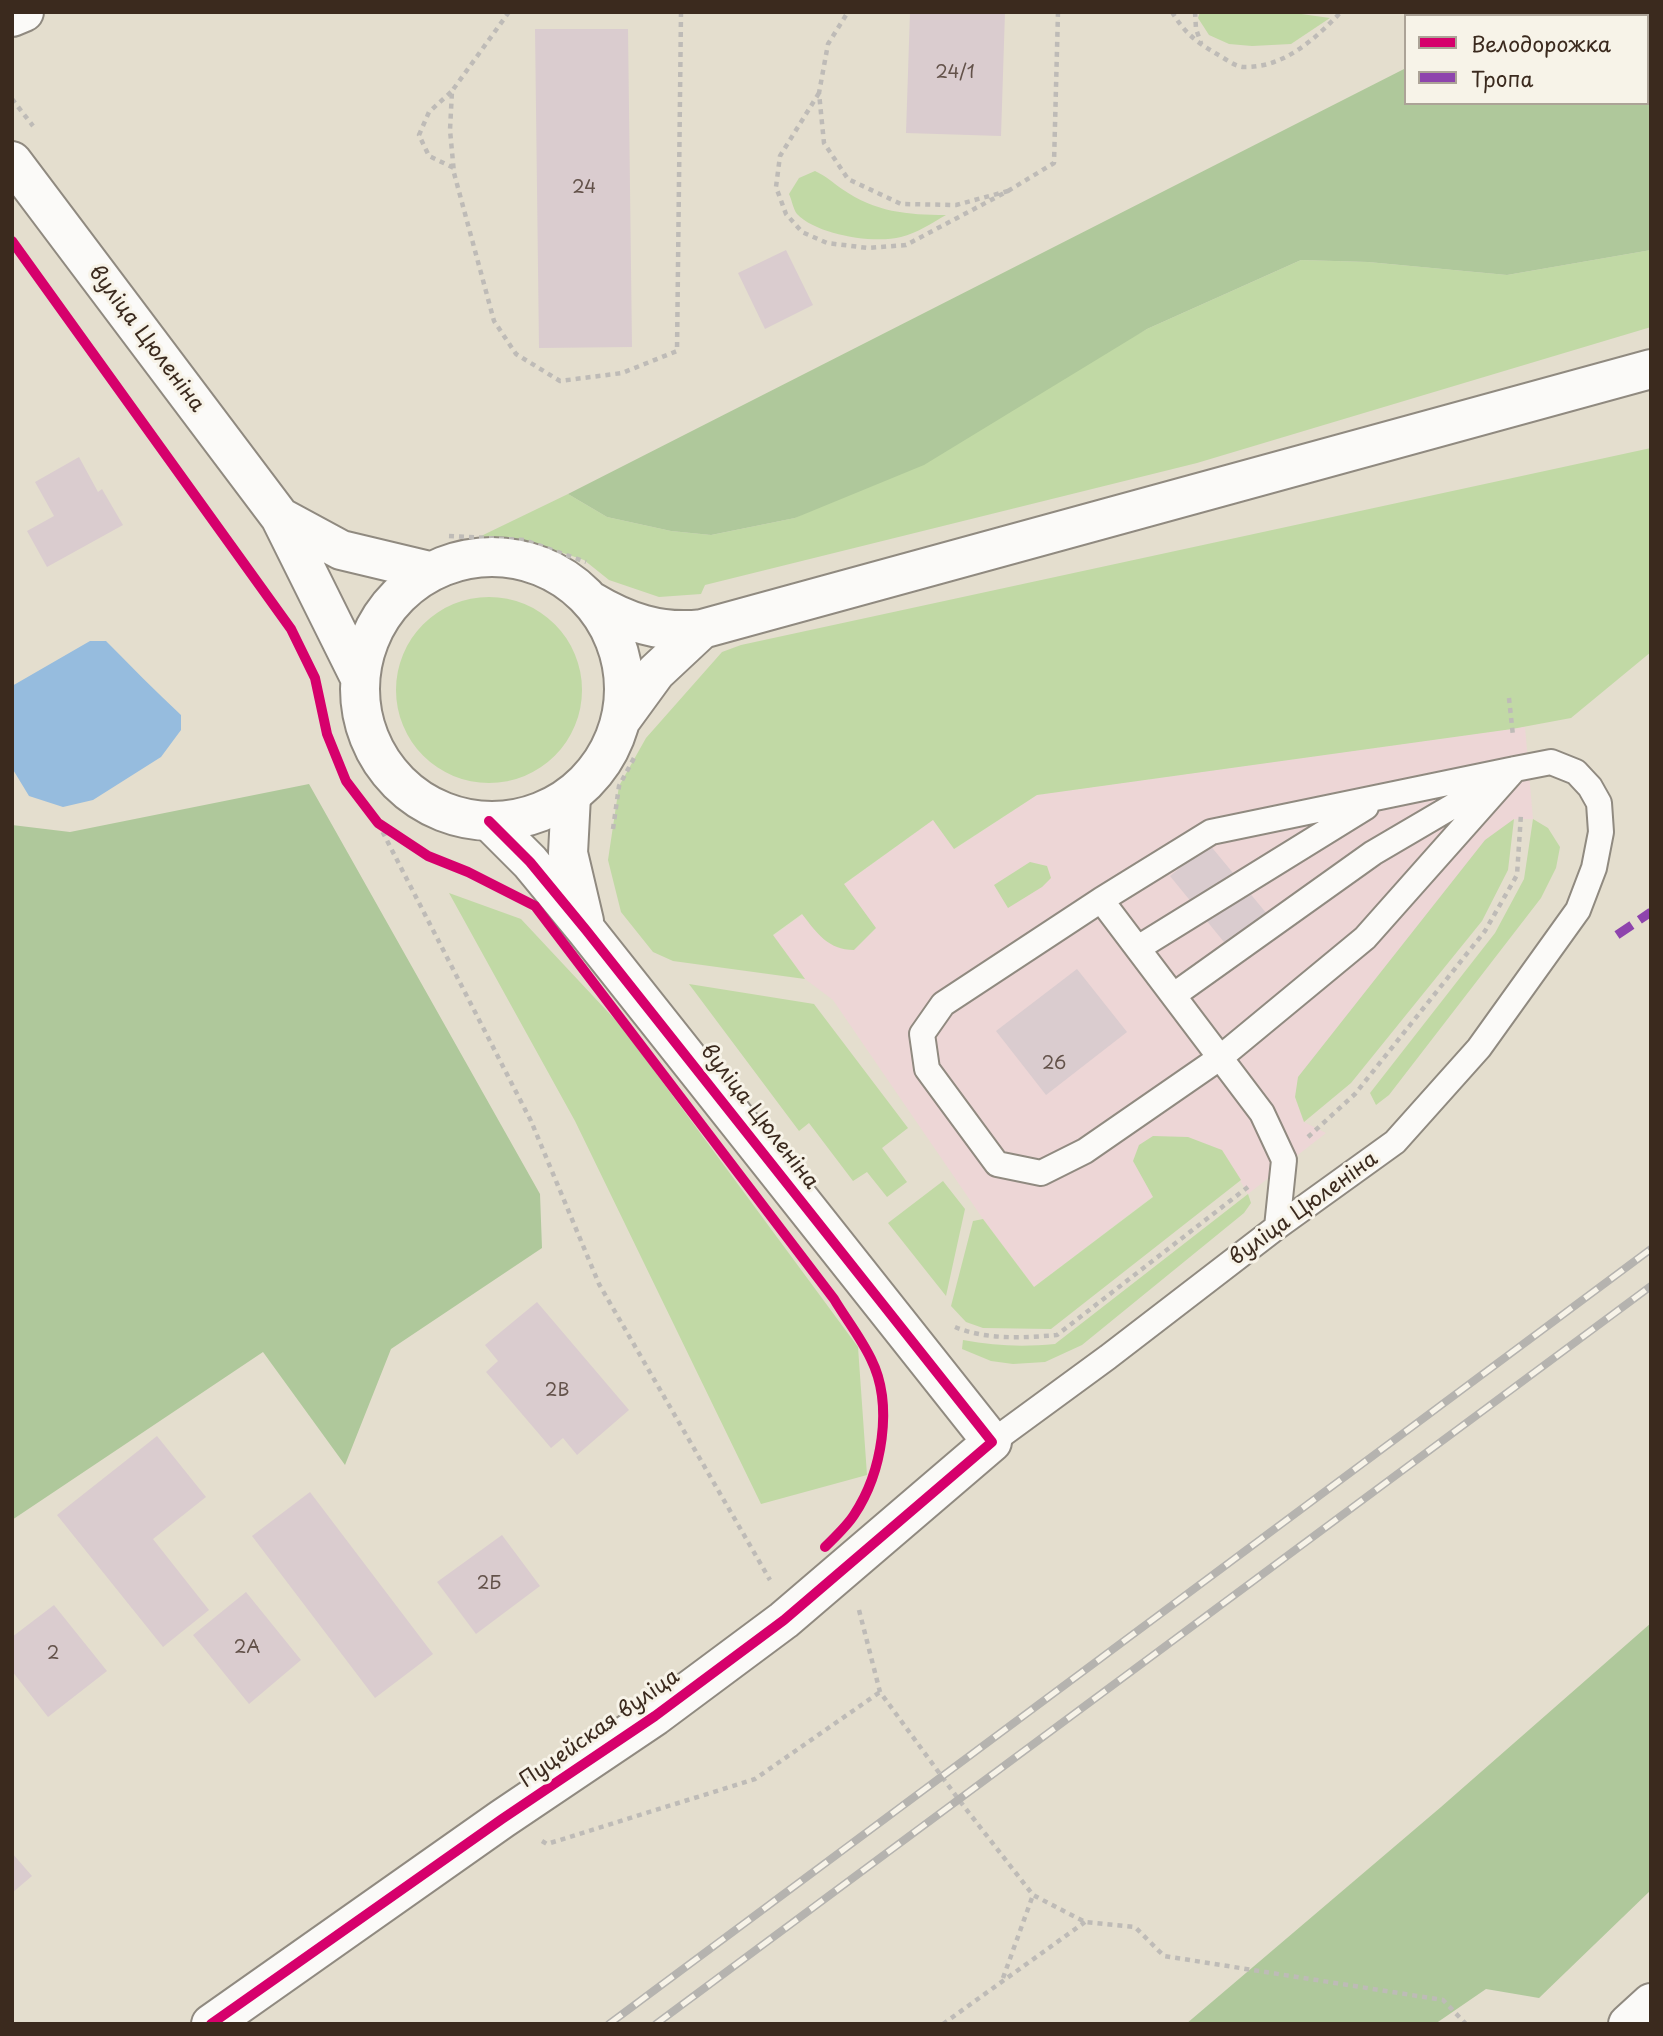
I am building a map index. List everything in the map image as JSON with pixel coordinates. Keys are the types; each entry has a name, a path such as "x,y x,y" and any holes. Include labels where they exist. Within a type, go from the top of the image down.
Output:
{"main road":[{"path":"12,17 24,12"},
{"name":"вуліца Цюленіна","path":"12,161 280,517 359,676"},
{"path":"591,584 618,617 663,630 702,629 1651,369"},
{"name":"вуліца Цюленіна","path":"280,517 341,550 429,571"},
{"name":"вуліца Цюленіна","path":"471,558 515,559 591,584 614,637 624,678 630,735 613,742 603,762 571,796 532,815 489,821 446,813 408,792 379,760 362,720 359,676 370,634 395,598 429,571 471,558"},
{"path":"630,735 656,672 702,629"},
{"name":"вуліца Цюленіна","path":"571,796 569,853 586,930"},
{"name":"вуліца Цюленіна","path":"489,821 530,862 586,930 992,1442"},
{"name":"Пуцейская вуліца","path":"211,2024 502,1819 655,1716 842,1573 992,1442"},
{"path":"1628,2024 1651,2003"}],"lane":[{"name":"вуліца Цюленіна","path":"992,1442 1277,1227 1395,1142 1479,1048 1578,910 1594,868 1601,832 1599,803 1590,787 1576,772 1551,762 1515,769"},
{"path":"1515,769 1365,938 1221,1057 1085,1151 1041,1173 997,1164 927,1069 922,1034 943,1004 1101,900 1211,832 1515,769"},
{"path":"1174,995 1373,853 1515,769"},
{"path":"1138,948 1382,797"},
{"path":"1101,900 1262,1113 1284,1160 1277,1227"}],"path":[{"path":"454,168 429,156 419,135 429,111 452,91 509,12"},
{"path":"452,91 450,130 454,168 494,321 516,354 561,381 622,373 677,351 681,12"},
{"path":"848,12 828,44 819,93 824,143 848,179 901,204 956,205 1008,191"},
{"path":"819,93 780,156 776,187 786,214 802,232 827,243 868,248 906,245 1008,191 1054,163 1058,12"},
{"path":"1172,12 1183,31 1242,67 1281,61 1316,38 1341,12"},
{"path":"1195,12 1196,29 1202,44"},
{"path":"12,99 35,129"},
{"path":"443,536 524,540 584,560 591,584"},
{"path":"950,1320 956,1328 991,1336 1025,1338 1057,1335 1284,1160 1355,1094 1485,932 1517,875 1521,819 1509,698"},
{"path":"612,835 630,735"},
{"path":"370,812 531,1121 598,1284 771,1581"},
{"path":"378,823 397,836"},
{"path":"858,1607 880,1692 1033,1895 1085,1922 1136,1927 1164,1956 1443,2000 1466,2024"},
{"path":"1003,1979 1033,1895"},
{"path":"943,2024 1085,1922"}],"shaded area":[{"path":"1525,727 1533,819 1514,819 1295,1097 1304,1122 1326,1133 1248,1194 1222,1150 1153,1196 1034,1287 983,1219 833,1000 805,979 773,936 934,819 955,849 1037,795"}],"green space":[{"path":"1200,12 1287,12 1330,18 1291,44 1252,46 1229,44 1209,35 1198,18"},
{"path":"1651,12 1651,250 1507,275 1368,262 1301,260 1147,329 924,465 795,518 711,535 671,531 607,517 568,494 1404,69 1404,105 1649,105 1649,14 1513,14"},
{"path":"815,171 867,203 905,213 946,215 913,233 890,239 862,238 832,232 806,221 797,214 789,194 799,178"},
{"path":"1651,250 1651,327 1197,463 705,585 701,594 659,597 609,580 584,560 524,540 479,537 568,494 607,517 671,531 711,535 795,518 1147,329 1301,260 1368,262 1507,275"},
{"path":"1651,448 1651,652 1571,718 1512,729 1037,795 954,849 933,820 844,884 876,928 854,950 830,944 802,914 773,935 805,979 673,961 653,952 621,912 608,860 619,786 646,738 722,652 741,645"},
{"path":"489,597 507,598 525,604 541,612 555,624 567,638 575,654 581,672 581,708 575,726 567,742 555,756 541,768 525,776 507,782 489,783 471,782 453,776 437,768 423,756 411,742 403,726 397,708 396,690 397,672 403,654 411,638 423,624 437,612 453,604 471,598"},
{"path":"309,784 540,1194 542,1248 391,1349 345,1465 263,1352 12,1520 12,825 70,832"},
{"path":"1514,819 1508,870 1482,921 1351,1083 1304,1122 1295,1097 1298,1077 1485,840"},
{"path":"1533,819 1548,828 1560,847 1556,868 1541,898 1389,1095 1376,1105 1370,1093 1495,933 1524,879"},
{"path":"1030,862 1047,866 1051,878 1042,887 1008,908 994,885"},
{"path":"449,893 521,919 622,1027 858,1347 867,1475 761,1504 575,1121"},
{"path":"689,984 814,1004 908,1128 882,1148 907,1182 887,1197 867,1172 853,1181 809,1123 799,1131"},
{"path":"1153,1136 1188,1137 1222,1150 1241,1180 1051,1329 983,1328 966,1322 951,1306 973,1221 983,1219 1034,1287 1153,1197 1133,1161 1139,1145"},
{"path":"943,1181 965,1209 946,1296 888,1223"},
{"path":"1248,1194 1251,1203 1244,1213 1082,1345 1045,1362 1013,1364 991,1361 962,1349 963,1340 1009,1345 1055,1344"},
{"path":"1651,1623 1651,1890 1539,1998 1486,1989 1435,2024 1186,2024 1441,1807"}],"water":[{"path":"90,641 106,641 181,715 181,730 161,757 93,800 63,807 29,796 12,768 12,686"}],"building":[{"path":"910,12 1005,12 1001,136 906,133"},
{"path":"535,29 628,29 632,347 539,348"},
{"path":"786,250 813,305 765,329 738,273"},
{"path":"79,457 98,492 102,489 123,525 47,567 27,531 54,516 35,482"},
{"path":"1209,844 1272,920 1233,953 1170,876"},
{"path":"1077,969 1127,1032 1046,1095 996,1031"},
{"path":"537,1302 629,1410 577,1455 563,1438 551,1448 486,1372 498,1361 485,1345"},
{"path":"157,1436 206,1497 153,1539 209,1610 163,1647 57,1515"},
{"path":"310,1492 433,1654 375,1698 252,1536"},
{"path":"502,1535 540,1586 476,1634 437,1582"},
{"path":"246,1592 301,1660 249,1704 193,1635"},
{"path":"54,1605 107,1671 48,1717 12,1671 12,1637"},
{"path":"12,1853 32,1876 12,1893"}],"railway":[{"path":"609,2024 1651,1249"},
{"path":"656,2024 1651,1286"}],"marked path":[{"path":"1617,935 1651,912"}],"cycle path":[{"path":"12,241 291,629 315,678 327,734 346,781 378,823 428,856 468,872 535,906 834,1299 858,1336 878,1377 882,1397 882,1438 878,1459 864,1498 848,1523 825,1547"},
{"path":"211,2024 502,1819 655,1716 784,1620 992,1442 586,930 530,862 489,821"}]}
